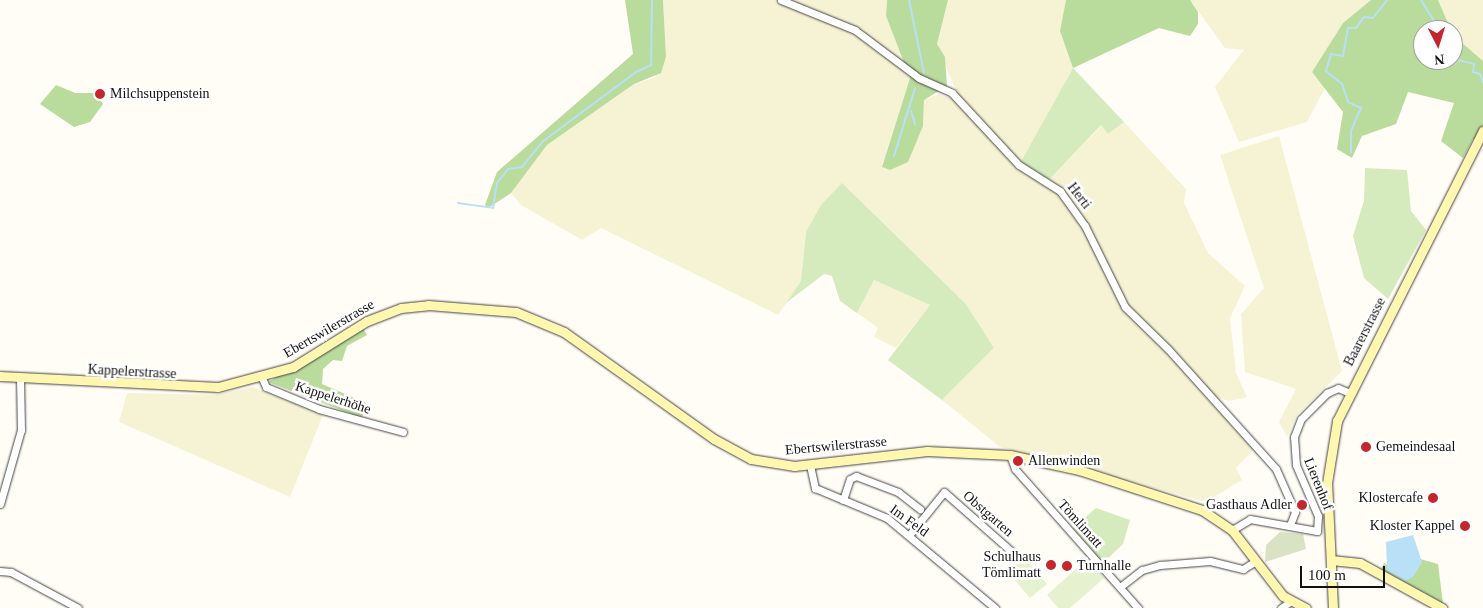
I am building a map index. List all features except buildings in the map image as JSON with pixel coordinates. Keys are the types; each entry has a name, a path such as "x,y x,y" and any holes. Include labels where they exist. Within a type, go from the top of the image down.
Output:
{"street":[{"name":"Herti","path":"781,0 855,30 919,78 952,93 1019,165 1055,186 1070,202 1125,307 1182,365 1276,469 1295,512 1290,525"},
{"name":"Baarerstrasse","path":"1333,608 1328,465 1333,436 1350,393 1483,131"},
{"name":"Ebertswilerstrasse","path":"262,378 305,361 367,321 400,308 428,305 516,312 564,332 732,450 765,463 810,465 927,451 1010,455 1078,470 1209,513 1232,530 1291,601 1306,608"},
{"name":"Kappelerstrasse","path":"0,376 190,388 262,378"},
{"path":"0,504 21,430 20,377"},
{"name":"Kappelerhöhe","path":"262,378 266,387 319,409 403,432"},
{"name":"Lierenhof","path":"1232,530 1250,519 1290,525 1312,533 1320,524 1294,456 1297,427 1327,393 1338,388 1350,393"},
{"name":"Tömlimatt","path":"1010,455 1015,469 1138,608"},
{"name":"Im Feld","path":"810,465 815,488 887,518 910,534 995,608"},
{"path":"843,500 850,479 856,476 898,492 920,509"},
{"name":"Obstgarten","path":"910,534 944,492 1012,552"},
{"path":"1331,560 1360,563 1442,608"},
{"path":"1120,587 1142,570 1160,565 1210,561 1242,569 1256,561"},
{"path":"0,571 11,572 78,608"},
{"path":"1281,608 1291,601"}],"shaded area":[{"path":"663,0 887,0 886,16 910,78 882,166 923,126 924,100 938,94 960,101 937,44 948,0 1067,0 1061,34 1073,68 1019,165 1047,182 1102,125 1108,134 1124,122 1186,189 1184,203 1208,253 1245,286 1230,318 1236,373 1247,397 1230,401 1211,396 1254,449 1236,468 1242,480 1206,502 1000,447 942,400 994,348 966,304 842,184 806,232 801,281 778,315 601,228 582,240 521,205 511,193 547,145 634,84 654,78 666,57"},
{"path":"1190,0 1371,0 1343,23 1312,72 1325,88 1307,122 1239,142 1215,87 1244,50 1225,48"},
{"path":"1438,0 1483,0 1483,61 1463,44 1463,20 1447,20"},
{"path":"1279,136 1342,371 1297,415 1287,437 1279,422 1296,389 1245,372 1241,314 1264,288 1220,155"},
{"path":"874,280 930,305 896,348 874,337 878,328 857,313"},
{"path":"253,387 323,415 290,497 119,422 127,393 212,395"}],"green space":[{"path":"625,0 663,0 666,57 661,73 634,84 547,145 511,193 488,208 485,205 497,172 633,54"},
{"path":"887,0 948,0 937,44 945,57 947,86 924,100 923,126 908,162 890,170 882,167 910,78 886,16"},
{"path":"1066,0 1190,0 1198,12 1198,24 1190,36 1159,28 1073,68 1060,31"},
{"path":"1371,0 1438,0 1447,20 1413,20 1413,70 1463,70 1463,44 1483,61 1483,144 1473,139 1463,158 1441,141 1454,103 1408,92 1396,124 1362,136 1352,158 1337,149 1343,112 1312,72 1343,23"},
{"path":"1073,68 1124,122 1108,134 1101,125 1047,182 1019,165"},
{"path":"56,85 75,93 95,93 103,104 90,122 74,127 40,104"},
{"path":"1365,168 1407,170 1411,211 1426,230 1388,299 1364,278 1353,236 1364,201"},
{"path":"842,183 966,304 994,348 942,400 888,360 930,305 874,280 857,313 840,301 832,276 824,274 786,303 801,281 806,232 821,205"},
{"path":"363,328 367,335 347,346 342,361 333,360 323,369 322,384 366,403 362,418 268,382"},
{"path":"1096,508 1130,520 1123,544 1103,563 1072,529"},
{"path":"1280,532 1303,534 1306,549 1265,562 1266,545"},
{"path":"1025,558 1047,584 1030,598 1008,572"},
{"path":"1087,559 1104,578 1070,608 1058,608 1047,595"},
{"path":"1420,559 1438,564 1443,603 1381,569 1384,563 1405,578"}],"water":[{"path":"1413,535 1422,562 1413,577 1405,581 1387,570 1386,542"}],"waterway":[{"path":"458,203 493,208 497,183 508,169 522,167 542,142 636,72 651,65 652,0"},
{"path":"909,0 924,73"},
{"path":"1351,153 1351,131 1361,108 1348,102 1342,84 1326,71 1331,54 1343,56 1348,28 1356,28 1364,17 1373,18 1387,0"},
{"path":"1421,0 1434,20"},
{"path":"1463,61 1474,64 1473,72 1480,74 1483,82"},
{"path":"894,156 915,88"},
{"path":"911,111 915,124"}],"place":[{"name":"Milchsuppenstein","path":"100,94"},
{"name":"Gemeindesaal","path":"1366,447"},
{"name":"Allenwinden","path":"1018,461"},
{"name":"Klostercafe","path":"1433,498"},
{"name":"Gasthaus Adler","path":"1302,505"},
{"name":"Kloster Kappel","path":"1465,526"},
{"name":"Schulhaus Tömlimatt","path":"1051,565"},
{"name":"Turnhalle","path":"1067,566"}]}
